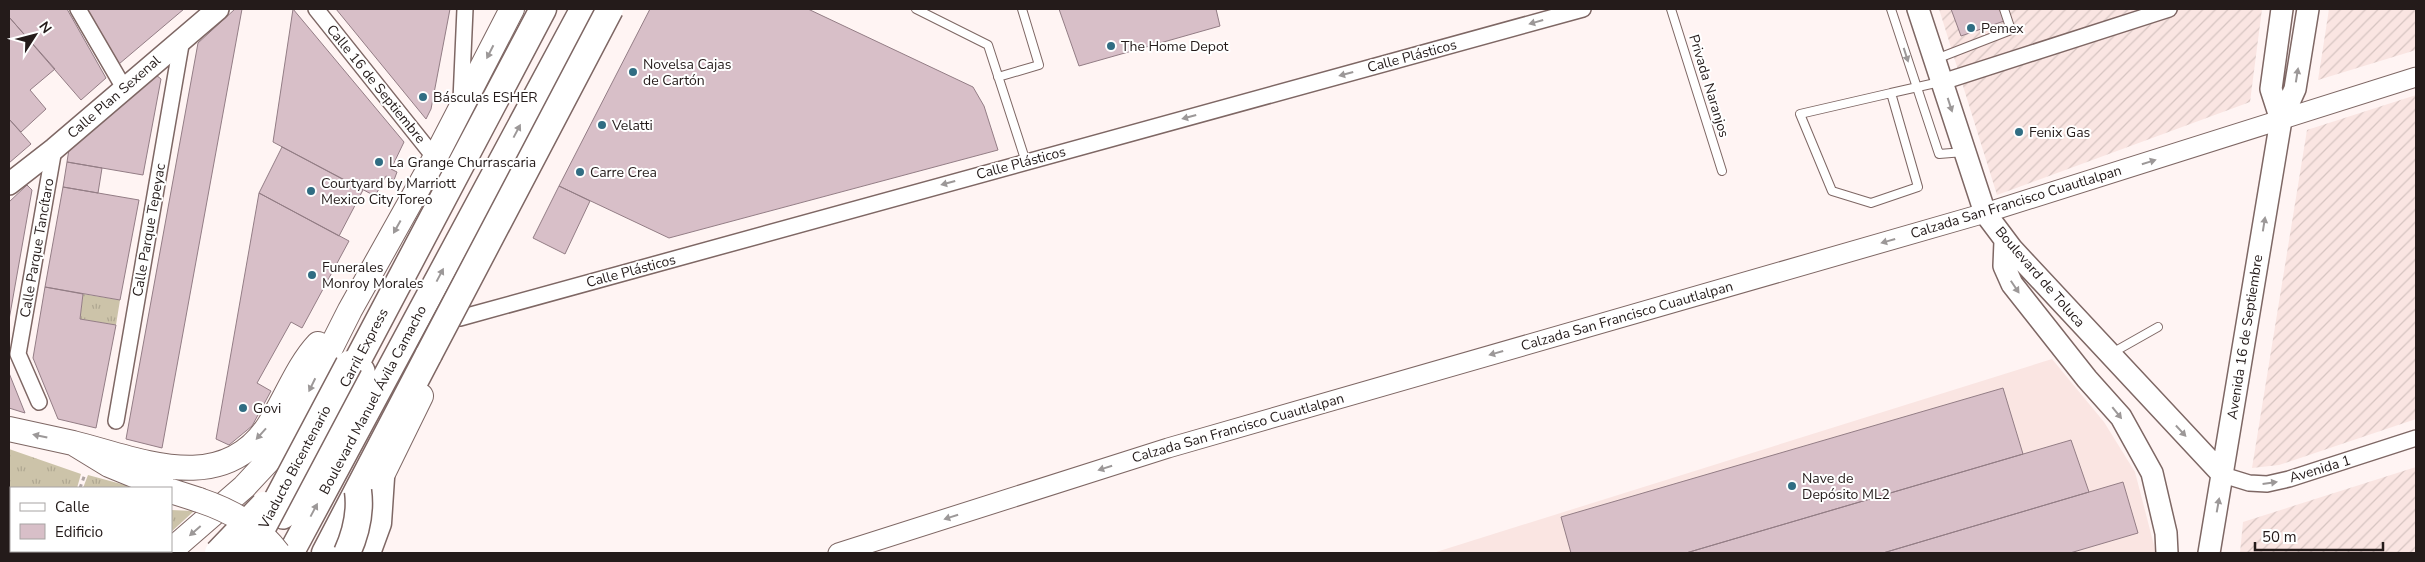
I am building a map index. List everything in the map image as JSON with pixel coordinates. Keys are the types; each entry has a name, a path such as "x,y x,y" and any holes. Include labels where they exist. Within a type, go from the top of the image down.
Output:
{"highway":[{"name":"Viaducto Bicentenario","path":"249,553 294,483 535,9"},
{"name":"Carril Express","path":"254,553 543,9"},
{"name":"Boulevard Manuel Ávila Camacho","path":"263,553 294,483 348,397 554,9"},
{"name":"Boulevard Manuel Ávila Camacho","path":"291,553 583,9"},
{"path":"606,9 608,35"},
{"path":"325,553 610,9"},
{"path":"288,433 348,397"},
{"path":"367,553 378,523 381,478"},
{"path":"218,553 294,483"},
{"path":"232,553 294,483"},
{"path":"345,553 353,538 360,512 358,491"}],"main road":[{"name":"Calle Plan Sexenal","path":"9,184 54,149 218,9"},
{"path":"172,550 244,487 270,459 288,433 350,310 435,158 512,9"},
{"path":"345,553 460,318 621,9"},
{"name":"Boulevard de Toluca","path":"1918,9 1985,213 2005,241 2223,476"},
{"name":"Avenida 16 de Septiembre","path":"2281,120 2270,89 2282,9"},
{"name":"Avenida 16 de Septiembre","path":"2209,553 2281,120 2295,89 2308,9"},
{"path":"2005,241 2004,266 2012,284 2087,379 2121,417 2152,473 2166,532 2167,553"},
{"path":"9,429 180,469 205,468 233,457 257,439 268,427 314,349 350,310"},
{"path":"73,443 109,465 160,487"},
{"path":"178,495 216,506 246,522 269,541 278,553"}],"street":[{"path":"78,9 124,88"},
{"name":"Calle 16 de Septiembre","path":"316,9 435,158"},
{"path":"461,109 465,9"},
{"name":"Calle Plásticos","path":"460,318 1583,9"},
{"path":"1942,82 2169,9"},
{"name":"Calle Parque Tepeyac","path":"116,421 182,40"},
{"name":"Calzada San Francisco Cuautlalpan","path":"838,553 1168,448 1985,213 2416,77"},
{"name":"Calle Parque Tancítaro","path":"39,402 18,354 54,149"},
{"name":"Avenida 1","path":"2223,476 2249,483 2267,484 2416,438"}],"lane":[{"path":"916,9 988,45 1026,162"},
{"path":"998,77 1039,65 1022,9"},
{"name":"Privada Naranjos","path":"1671,9 1722,170"},
{"path":"1891,9 1939,154 1965,152"},
{"path":"1935,59 2011,30 2004,9"},
{"path":"1891,93 1918,187 1871,203 1832,191 1800,114 1891,93 1917,89 1942,82"},
{"path":"2110,355 2118,348 2158,327"}],"path":[{"path":"80,487 85,474"}],"shaded area":[{"path":"1939,9 2262,9 2250,102 1997,195"},
{"path":"2329,9 2416,9 2416,50 2318,80"},
{"path":"2416,95 2416,419 2279,465 2252,468 2307,130"},
{"path":"2052,359 2104,422 2135,472 2156,553 1433,553"},
{"path":"2416,467 2416,553 2240,553 2243,522"}],"green space":[{"path":"83,294 120,300 116,325 80,319"},
{"path":"9,449 81,474 77,487 10,487 10,514"},
{"path":"88,475 132,487 83,487"},
{"path":"172,510 194,511 172,531"},
{"path":"100,552 150,552 148,553"}],"building":[{"path":"9,9 67,9 106,78 81,100 9,17"},
{"path":"87,9 184,9 119,64"},
{"path":"235,9 242,9 162,448 126,439 198,43"},
{"path":"293,9 404,142 391,169 397,172 394,180 386,176 375,196 273,142"},
{"path":"336,9 450,9 431,109 426,119"},
{"path":"650,9 808,9 973,87 984,106 998,150 669,238 559,186"},
{"name":"The Home Depot","path":"1059,9 1216,9 1220,26 1079,66"},
{"name":"Pemex","path":"1951,9 2003,9 2007,20 1961,36"},
{"path":"9,17 55,69 30,90 46,109 21,132 9,119"},
{"path":"156,75 161,79 143,175 67,162 69,149"},
{"path":"9,119 31,144 9,163"},
{"name":"Courtyard by Marriott Mexico City Toreo","path":"282,147 363,190 339,236 259,193"},
{"path":"67,162 102,168 98,193 63,187"},
{"path":"27,185 32,190 9,320 9,202"},
{"path":"559,186 590,201 565,254 533,238"},
{"path":"63,187 139,200 120,300 45,287"},
{"path":"259,193 349,241 302,328 291,322 257,383 271,391 252,426 229,445 216,439"},
{"path":"45,287 83,294 80,319 116,325 96,428 58,419 33,358"},
{"path":"9,373 25,413 9,408"},
{"name":"Nave de Depósito ML2","path":"2003,388 2023,454 1686,553 1571,553 1561,517"},
{"name":"Nave de Depósito ML2","path":"2071,440 2089,492 1883,553 1686,553"},
{"path":"2123,482 2138,533 2070,553 1883,553"}],"place":[{"name":"Pemex","path":"1971,28"},
{"name":"The Home Depot","path":"1111,46"},
{"name":"Novelsa Cajas de Cartón","path":"633,72"},
{"name":"Básculas ESHER","path":"423,97"},
{"name":"Velatti","path":"602,125"},
{"name":"Fenix Gas","path":"2019,132"},
{"name":"La Grange Churrascaria","path":"379,162"},
{"name":"Carre Crea","path":"580,172"},
{"name":"Courtyard by Marriott Mexico City Toreo","path":"311,191"},
{"name":"Funerales Monroy Morales","path":"312,275"},
{"name":"Govi","path":"243,408"},
{"name":"Nave de Depósito ML2","path":"1792,486"}]}
